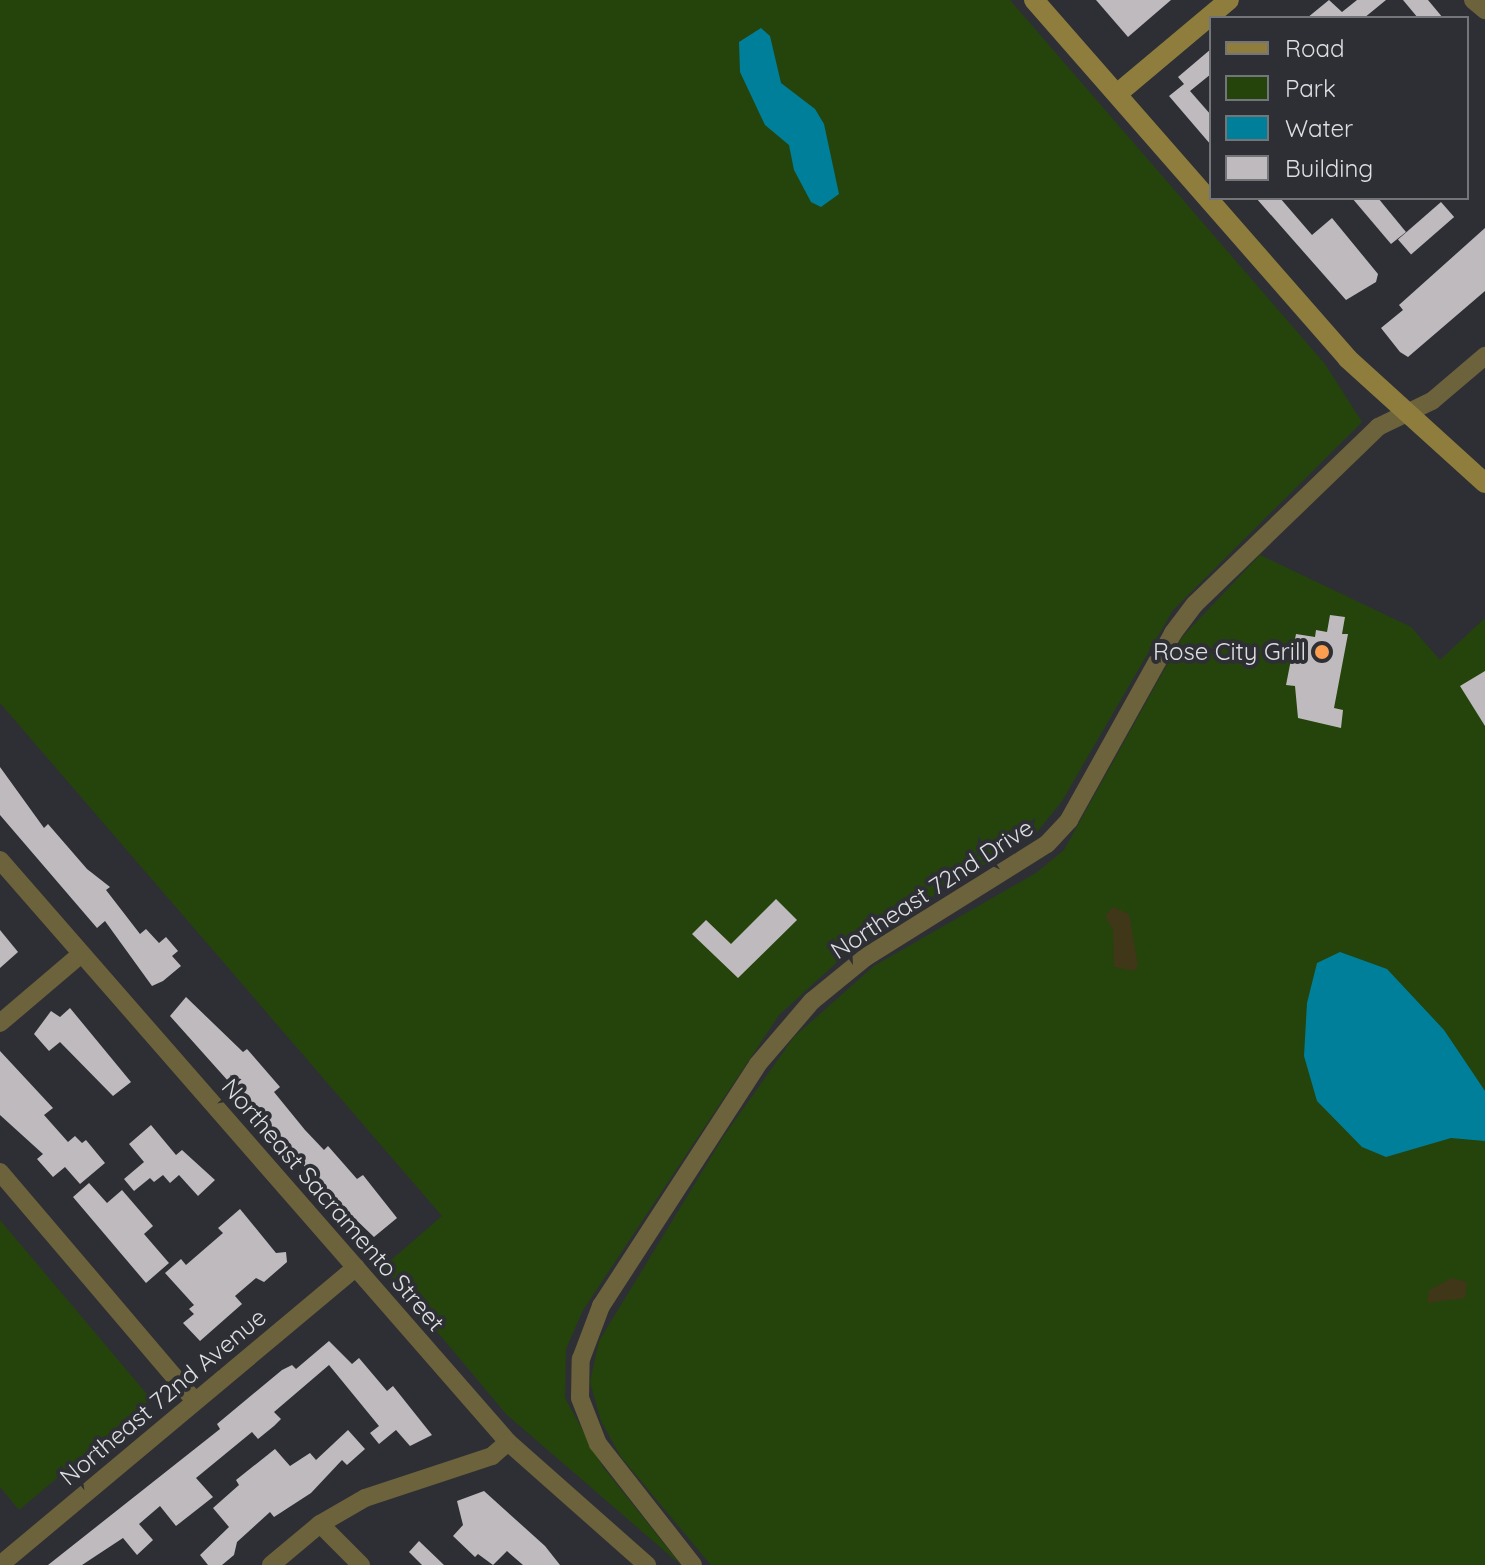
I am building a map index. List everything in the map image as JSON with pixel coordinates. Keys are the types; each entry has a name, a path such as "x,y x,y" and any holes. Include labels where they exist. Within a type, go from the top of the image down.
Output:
{"street":[{"path":"1034,0 1206,188"},
{"path":"1210,16 1229,0"},
{"path":"1473,0 1485,10"},
{"path":"1117,94 1209,17"},
{"path":"1216,200 1339,349 1406,415 1485,483"},
{"path":"1406,415 1432,401 1485,356"},
{"name":"Northeast 72nd Drive","path":"693,1565 603,1452 583,1413 581,1359 601,1306 758,1064 791,1023 866,957 1058,834 1184,617 1378,427 1406,415"},
{"name":"Northeast Sacramento Street","path":"0,860 508,1442 647,1565"},
{"path":"0,1023 81,954"},
{"path":"0,1172 195,1401"},
{"name":"Northeast 72nd Avenue","path":"0,1565 356,1267"},
{"path":"271,1565 320,1524 365,1498 492,1456 508,1442"},
{"path":"320,1524 361,1565"}],"green space":[{"path":"0,0 1010,0 1325,364 1362,422 1173,610 1062,801 1037,832 858,943 779,1015 583,1310 566,1349 565,1398 603,1467 681,1565 507,1415 383,1267 442,1216 0,703"},
{"path":"1260,555 1411,627 1440,660 1485,618 1485,1565 711,1565 621,1457 601,1421 590,1382 599,1341 724,1136 794,1037 874,966 1036,873 1064,850 1183,636"},
{"path":"0,1220 151,1399 19,1510 0,1487"}],"sand":[{"path":"1113,907 1129,914 1138,965 1134,971 1114,967 1113,930 1105,916"},
{"path":"1452,1278 1467,1282 1465,1298 1427,1303 1429,1290"}],"water":[{"path":"761,28 770,36 781,83 815,109 824,124 839,194 821,207 811,202 794,170 789,145 765,125 740,72 739,42"},
{"path":"1340,952 1387,969 1444,1030 1485,1091 1485,1141 1451,1138 1386,1157 1362,1147 1317,1101 1304,1056 1307,1003 1317,963"}],"building":[{"path":"1096,0 1171,0 1128,37"},
{"path":"1329,0 1342,12 1357,0 1386,0 1366,16 1309,16"},
{"path":"1403,0 1428,0 1441,16 1416,16"},
{"path":"1209,51 1209,76 1190,91 1209,113 1209,143 1169,96 1184,84 1178,77"},
{"path":"1258,200 1282,200 1312,235 1332,218 1378,274 1376,282 1346,300"},
{"path":"1354,200 1380,200 1406,232 1391,244"},
{"path":"1441,202 1454,217 1411,254 1398,239"},
{"path":"1485,228 1485,291 1408,357 1400,352 1381,328 1403,310 1399,305"},
{"path":"1330,615 1345,617 1342,634 1348,634 1334,708 1343,710 1341,728 1298,718 1295,686 1286,685 1296,634 1315,637 1316,630 1327,632"},
{"path":"1485,671 1485,726 1460,686"},
{"path":"0,767 44,828 48,824 87,869 110,887 106,890 140,934 146,929 159,943 166,937 178,951 172,956 181,966 163,981 152,986 105,921 97,928 0,815"},
{"path":"776,899 797,920 738,978 692,934 706,920 731,944"},
{"path":"0,930 18,952 0,968"},
{"path":"186,997 243,1052 247,1049 280,1087 274,1092 305,1130 324,1150 328,1146 357,1179 363,1175 397,1218 374,1237 328,1193 170,1016"},
{"path":"70,1008 131,1082 113,1096 60,1042 49,1051 34,1034 51,1011 60,1017"},
{"path":"0,1051 53,1108 44,1115 68,1142 75,1136 82,1143 86,1140 105,1163 80,1184 65,1167 53,1177 37,1159 43,1154 0,1115"},
{"path":"151,1125 176,1155 182,1150 215,1180 198,1196 179,1175 170,1183 163,1175 154,1182 150,1178 134,1191 124,1179 144,1162 129,1144"},
{"path":"89,1183 107,1203 122,1190 153,1226 144,1234 169,1263 146,1283 73,1197"},
{"path":"240,1209 276,1253 286,1252 287,1262 264,1282 256,1278 235,1296 242,1304 200,1341 183,1323 194,1314 189,1309 194,1305 165,1273 181,1259 186,1265 223,1233 218,1228"},
{"path":"329,1341 352,1364 359,1358 387,1391 393,1386 432,1435 410,1446 396,1430 379,1444 370,1433 379,1426 329,1365 274,1412 281,1419 274,1426 258,1439 252,1432 196,1478 213,1497 176,1526 160,1506 139,1524 153,1540 137,1555 123,1538 82,1565 48,1565 220,1429 217,1424 282,1370 292,1365 296,1369"},
{"path":"348,1430 365,1449 347,1465 342,1460 311,1493 274,1517 270,1512 237,1542 234,1555 222,1565 208,1565 200,1555 229,1527 213,1508 239,1485 236,1480 275,1449 290,1466 310,1453 316,1460"},
{"path":"484,1491 545,1546 560,1565 523,1565 507,1551 493,1565 478,1554 475,1557 453,1536 463,1525 457,1501"},
{"path":"419,1541 444,1565 422,1565 409,1552"}],"place":[{"name":"Rose City Grill","path":"1322,652"}]}
